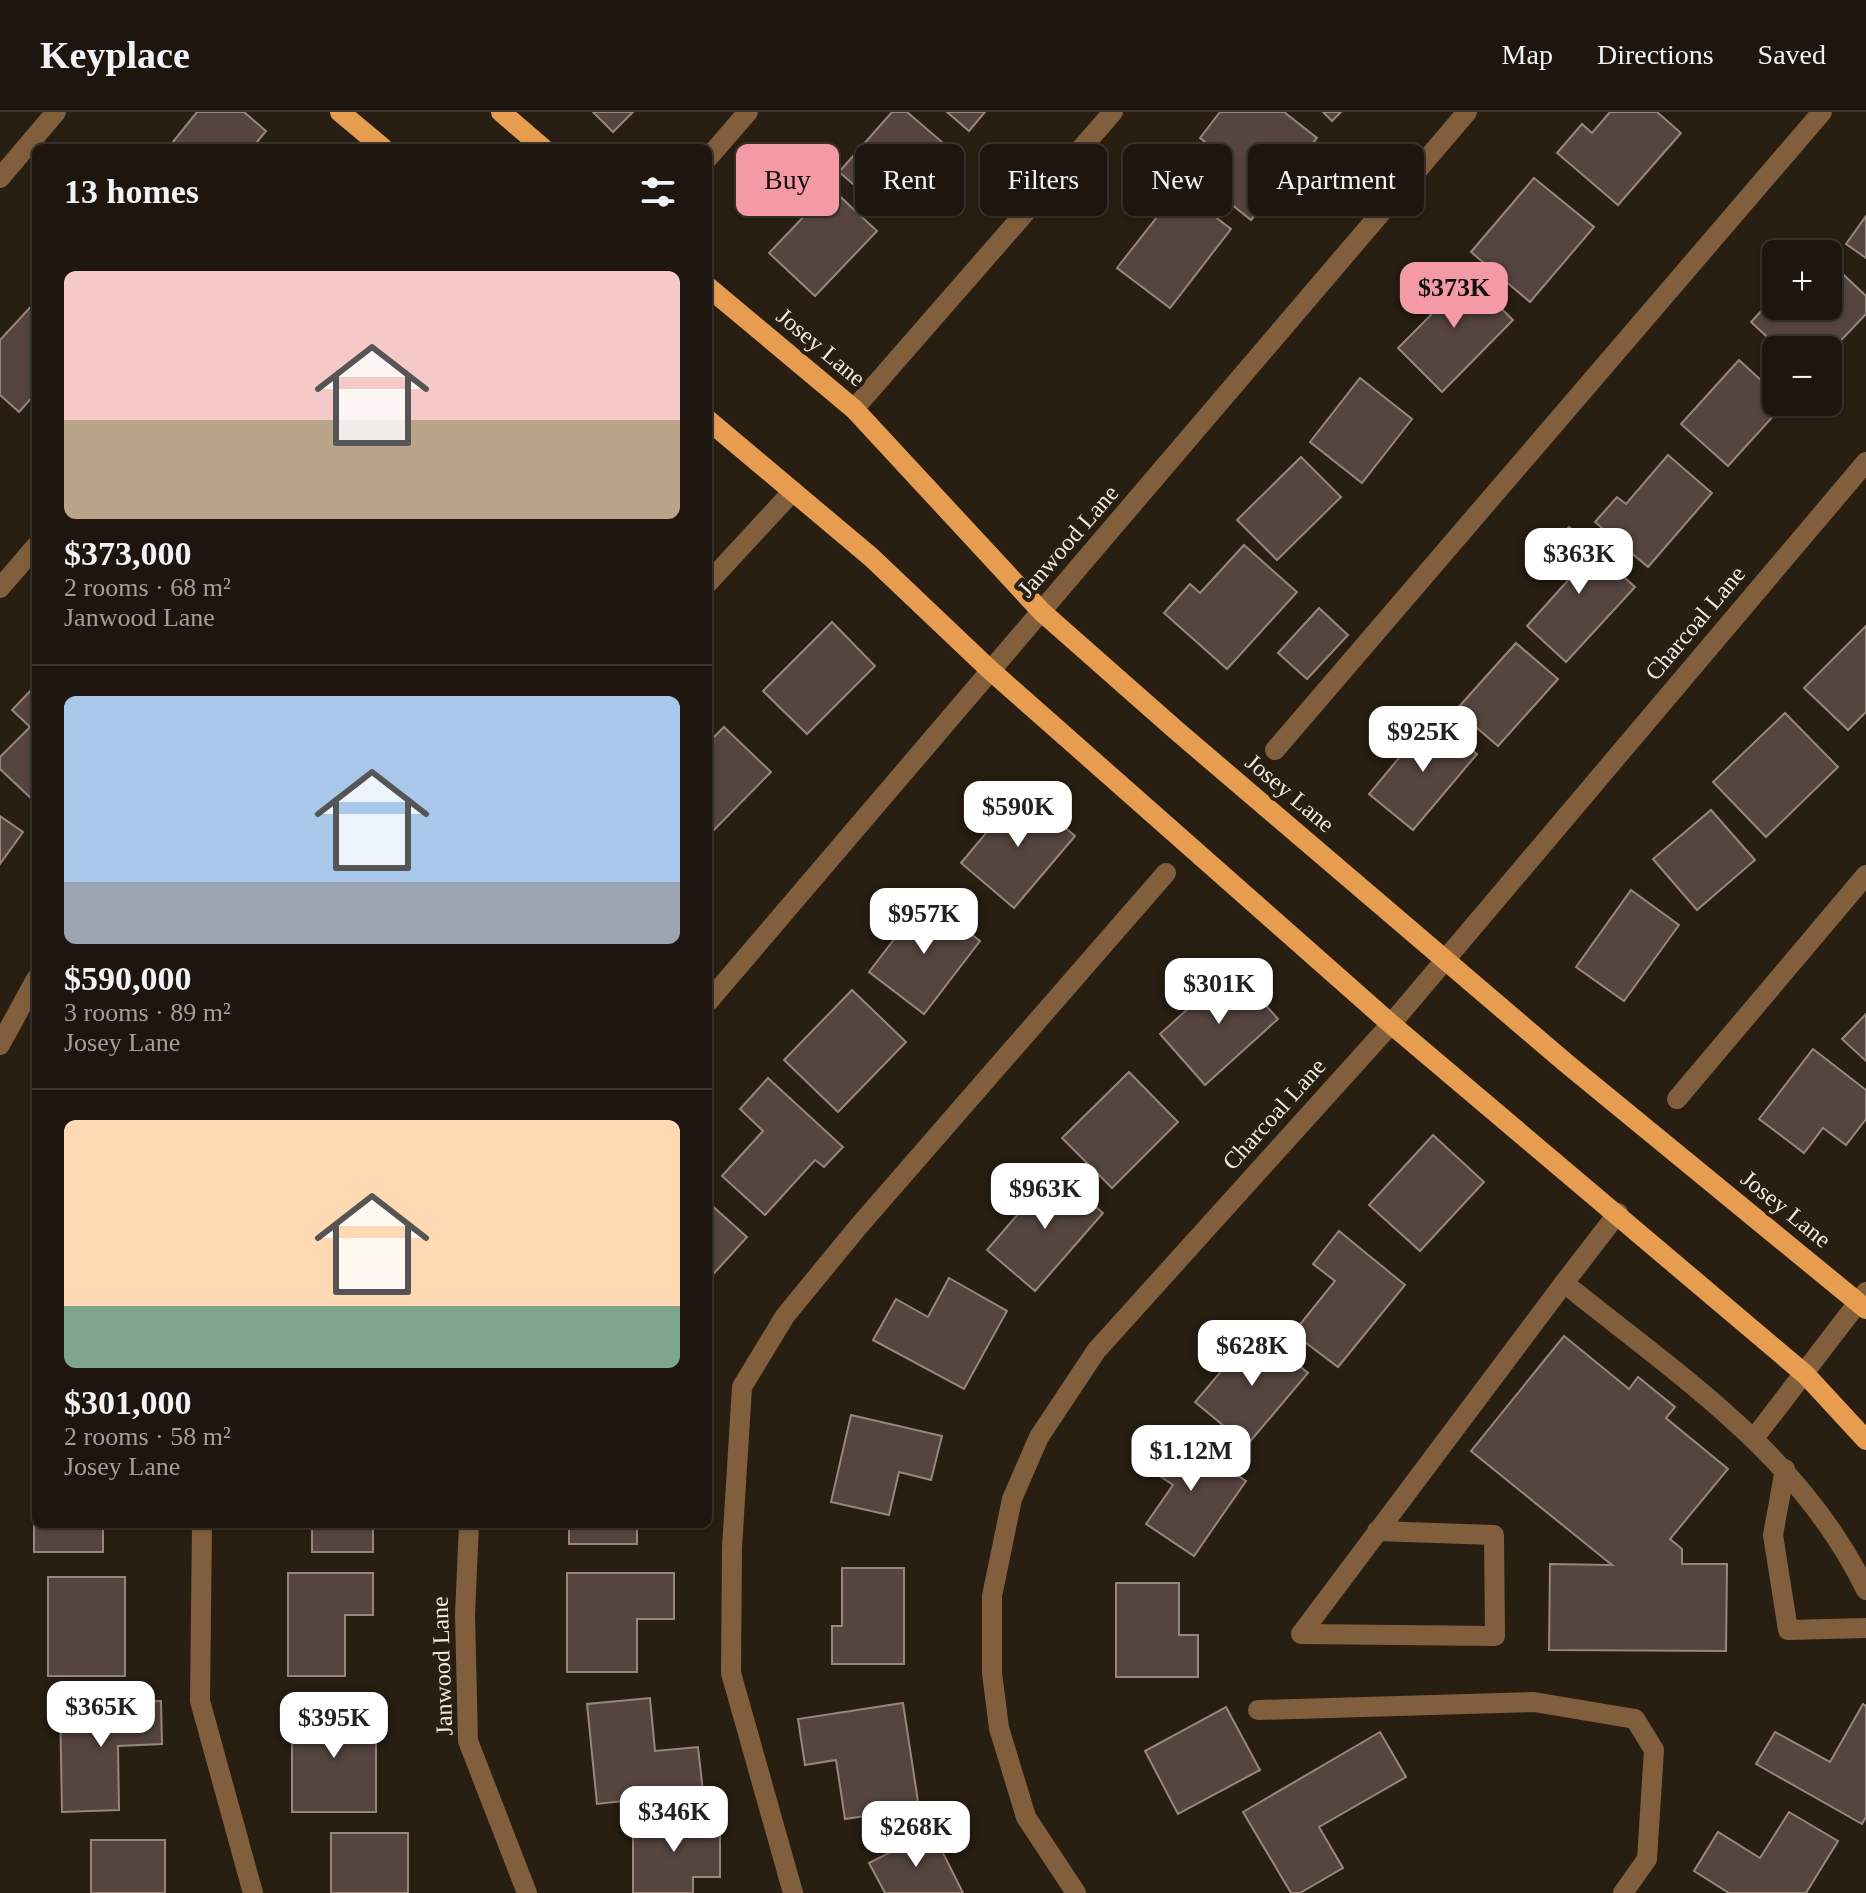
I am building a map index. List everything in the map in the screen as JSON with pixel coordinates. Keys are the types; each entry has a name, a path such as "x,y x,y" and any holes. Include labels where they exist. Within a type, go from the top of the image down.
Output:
{"main road":[{"path":"340,112 378,144"},
{"path":"501,112 538,144"},
{"name":"Josey Lane","path":"712,290 854,409 1042,612 1177,731 1446,957 1566,1063 1863,1301"},
{"path":"712,423 871,557 989,669 1391,1024 1806,1375 1866,1440"}],"street":[{"path":"0,178 56,112"},
{"path":"712,153 748,112"},
{"path":"854,409 1113,112"},
{"name":"Janwood Lane","path":"712,997 1467,112"},
{"path":"1275,750 1822,112"},
{"name":"Charcoal Lane","path":"1076,1893 1026,1817 999,1728 992,1673 992,1596 1012,1499 1039,1437 1096,1351 1391,1024 1866,462"},
{"path":"712,579 793,491"},
{"path":"0,588 32,551"},
{"path":"793,1893 731,1673 732,1548 742,1387 785,1316 849,1238 1166,873"},
{"path":"1677,1099 1866,875"},
{"path":"0,1045 32,986"},
{"path":"1377,1531 1494,1535 1495,1636 1301,1634 1377,1531 1618,1213"},
{"path":"1564,1283 1755,1437 1844,1543 1866,1590"},
{"path":"1755,1437 1863,1301"},
{"path":"1785,1469 1773,1535 1788,1630 1866,1628"},
{"path":"202,1528 200,1701 253,1893"},
{"name":"Janwood Lane","path":"469,1528 465,1615 468,1741 527,1893"},
{"path":"1258,1710 1534,1702 1635,1719 1654,1750 1647,1859 1623,1893"}],"building":[{"path":"197,112 244,112 266,131 255,144 171,144"},
{"path":"593,112 633,112 613,132"},
{"path":"892,112 907,112 942,142 940,144 864,144"},
{"path":"947,112 985,112 969,131"},
{"path":"1220,112 1284,112 1317,138 1312,144 1248,144 1248,216 1254,216 1251,220 1232,205 1232,144 1208,144 1200,138"},
{"path":"1323,112 1341,112 1332,121"},
{"path":"1610,112 1657,112 1681,133 1618,205 1557,153 1582,124 1592,133"},
{"path":"855,154 855,186 839,172"},
{"path":"1534,178 1594,227 1530,302 1471,252"},
{"path":"839,195 855,210 855,216 861,216 877,231 815,296 769,253 804,216 839,216"},
{"path":"1158,216 1214,216 1231,229 1170,308 1117,268"},
{"path":"1866,216 1866,258 1846,244"},
{"path":"1459,267 1513,320 1442,392 1398,348 1431,315 1421,304"},
{"path":"1842,273 1866,296 1866,314 1842,339 1842,336 1766,336 1751,322 1762,310 1762,320 1842,320"},
{"path":"32,305 32,397 19,412 0,395 0,340"},
{"path":"1739,360 1762,381 1762,416 1773,416 1728,466 1681,424"},
{"path":"1360,378 1412,419 1362,483 1310,442"},
{"path":"1668,455 1712,493 1648,567 1595,522 1617,497 1626,504"},
{"path":"1301,457 1341,497 1277,560 1237,520"},
{"path":"1569,527 1635,587 1566,662 1527,626 1571,577 1544,553"},
{"path":"1244,545 1297,592 1227,669 1164,613 1190,584 1200,593"},
{"path":"1319,608 1348,635 1307,679 1278,653"},
{"path":"832,622 875,666 807,734 763,691"},
{"path":"1866,626 1866,712 1848,730 1804,688"},
{"path":"1516,643 1558,679 1498,746 1456,710"},
{"path":"32,689 32,799 0,769 0,757 30,727 12,710"},
{"path":"1785,713 1838,767 1766,837 1713,782"},
{"path":"1433,717 1477,754 1413,830 1369,794"},
{"path":"724,727 771,772 712,832 712,739"},
{"path":"1022,790 1075,836 1014,908 961,863"},
{"path":"1711,810 1755,860 1697,910 1653,859"},
{"path":"0,816 23,832 0,864"},
{"path":"1631,890 1679,925 1624,1001 1576,967"},
{"path":"925,899 980,941 924,1014 869,972"},
{"path":"1233,968 1278,1019 1205,1085 1160,1034"},
{"path":"852,990 906,1042 838,1112 784,1060"},
{"path":"1866,1014 1866,1061 1842,1039"},
{"path":"1813,1049 1866,1090 1866,1119 1846,1145 1823,1128 1804,1153 1759,1119"},
{"path":"1129,1072 1178,1122 1112,1188 1062,1138"},
{"path":"768,1078 843,1147 824,1167 815,1160 765,1215 722,1176 763,1131 740,1109"},
{"path":"1433,1135 1484,1182 1420,1251 1369,1205"},
{"path":"1055,1171 1103,1213 1035,1291 987,1250"},
{"path":"712,1206 747,1237 712,1276"},
{"path":"1339,1231 1405,1285 1338,1367 1293,1333 1335,1281 1313,1264"},
{"path":"949,1278 1007,1311 964,1389 873,1340 896,1299 928,1317"},
{"path":"1256,1330 1308,1373 1247,1445 1195,1402"},
{"path":"1564,1336 1629,1389 1638,1377 1675,1407 1666,1418 1728,1469 1670,1539 1682,1549 1682,1564 1727,1564 1726,1651 1549,1650 1550,1564 1612,1565 1471,1451"},
{"path":"851,1415 942,1436 931,1480 899,1472 889,1515 831,1502"},
{"path":"1173,1431 1246,1481 1194,1556 1146,1524 1173,1485 1148,1468"},
{"path":"34,1528 103,1528 103,1552 34,1552"},
{"path":"312,1528 373,1528 373,1552 312,1552"},
{"path":"569,1528 637,1528 637,1544 569,1544"},
{"path":"842,1568 904,1568 904,1664 832,1664 832,1626 842,1626"},
{"path":"288,1573 373,1573 373,1615 345,1615 345,1676 288,1676"},
{"path":"567,1573 674,1573 674,1619 637,1619 637,1672 567,1672"},
{"path":"48,1577 125,1577 125,1676 48,1676"},
{"path":"1116,1583 1179,1583 1179,1635 1198,1635 1198,1677 1116,1677"},
{"path":"650,1698 655,1751 698,1747 703,1792 597,1804 587,1704"},
{"path":"161,1701 162,1744 118,1746 119,1810 62,1812 60,1703"},
{"path":"903,1703 919,1808 845,1819 836,1760 805,1765 798,1719"},
{"path":"1863,1704 1866,1706 1866,1817 1862,1824 1756,1764 1775,1732 1830,1762"},
{"path":"292,1707 376,1707 376,1812 292,1812"},
{"path":"1226,1707 1260,1770 1178,1814 1145,1751"},
{"path":"1380,1732 1406,1777 1319,1827 1343,1868 1300,1893 1291,1893 1243,1812"},
{"path":"1789,1812 1838,1841 1806,1893 1729,1893 1694,1871 1718,1832 1760,1858"},
{"path":"633,1819 720,1819 720,1877 693,1877 693,1893 633,1893"},
{"path":"932,1831 963,1893 885,1893 869,1863"},
{"path":"331,1833 408,1833 408,1893 331,1893"},
{"path":"91,1840 165,1840 165,1893 91,1893"}]}
